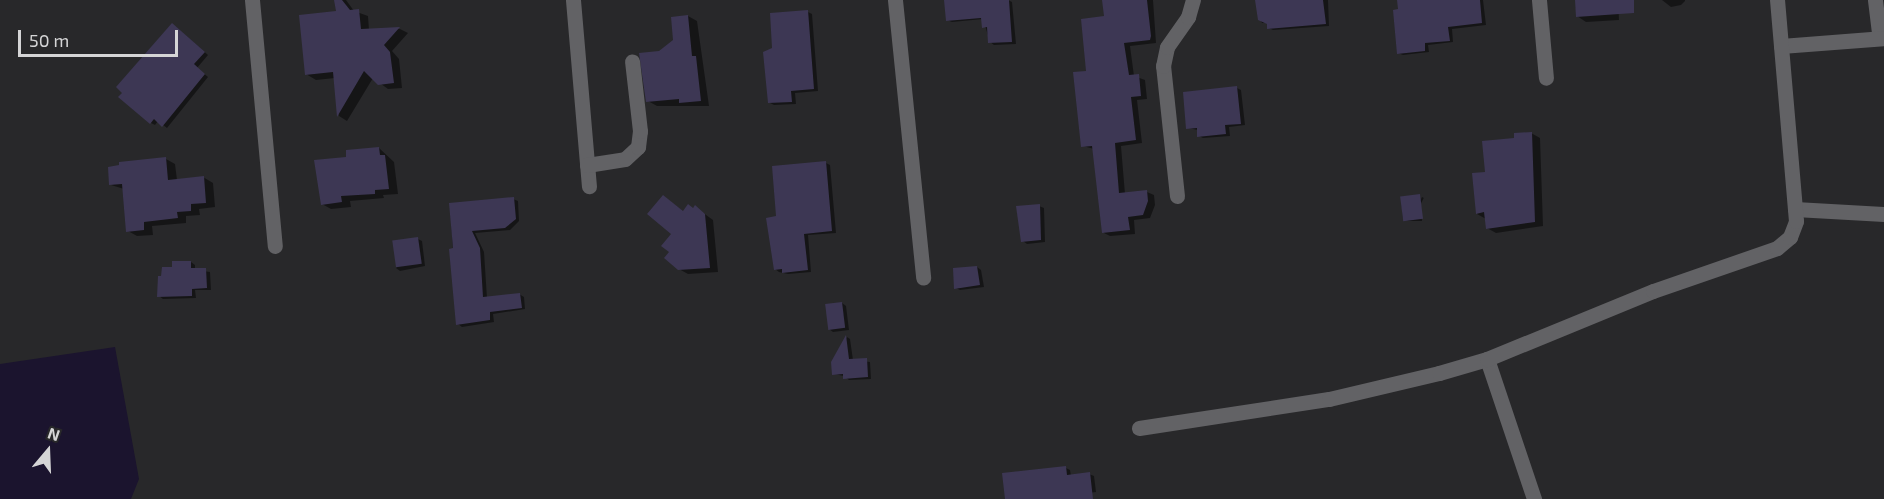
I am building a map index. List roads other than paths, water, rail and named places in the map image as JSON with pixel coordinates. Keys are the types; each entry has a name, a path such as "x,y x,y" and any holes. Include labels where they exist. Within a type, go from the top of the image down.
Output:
{"street":[{"path":"252,0 275,246"},
{"path":"573,0 589,186"},
{"path":"895,0 923,278"},
{"path":"1177,196 1163,66 1167,47 1188,17 1192,0"},
{"path":"1539,0 1546,78"},
{"path":"1139,428 1329,399 1439,374 1487,359 1653,291 1777,248 1790,237 1796,221 1777,0"},
{"path":"1781,46 1882,38 1875,0"},
{"path":"587,165 625,159 638,147 640,131 632,61"},
{"path":"1795,209 1884,214"},
{"path":"1487,359 1534,499"}]}
